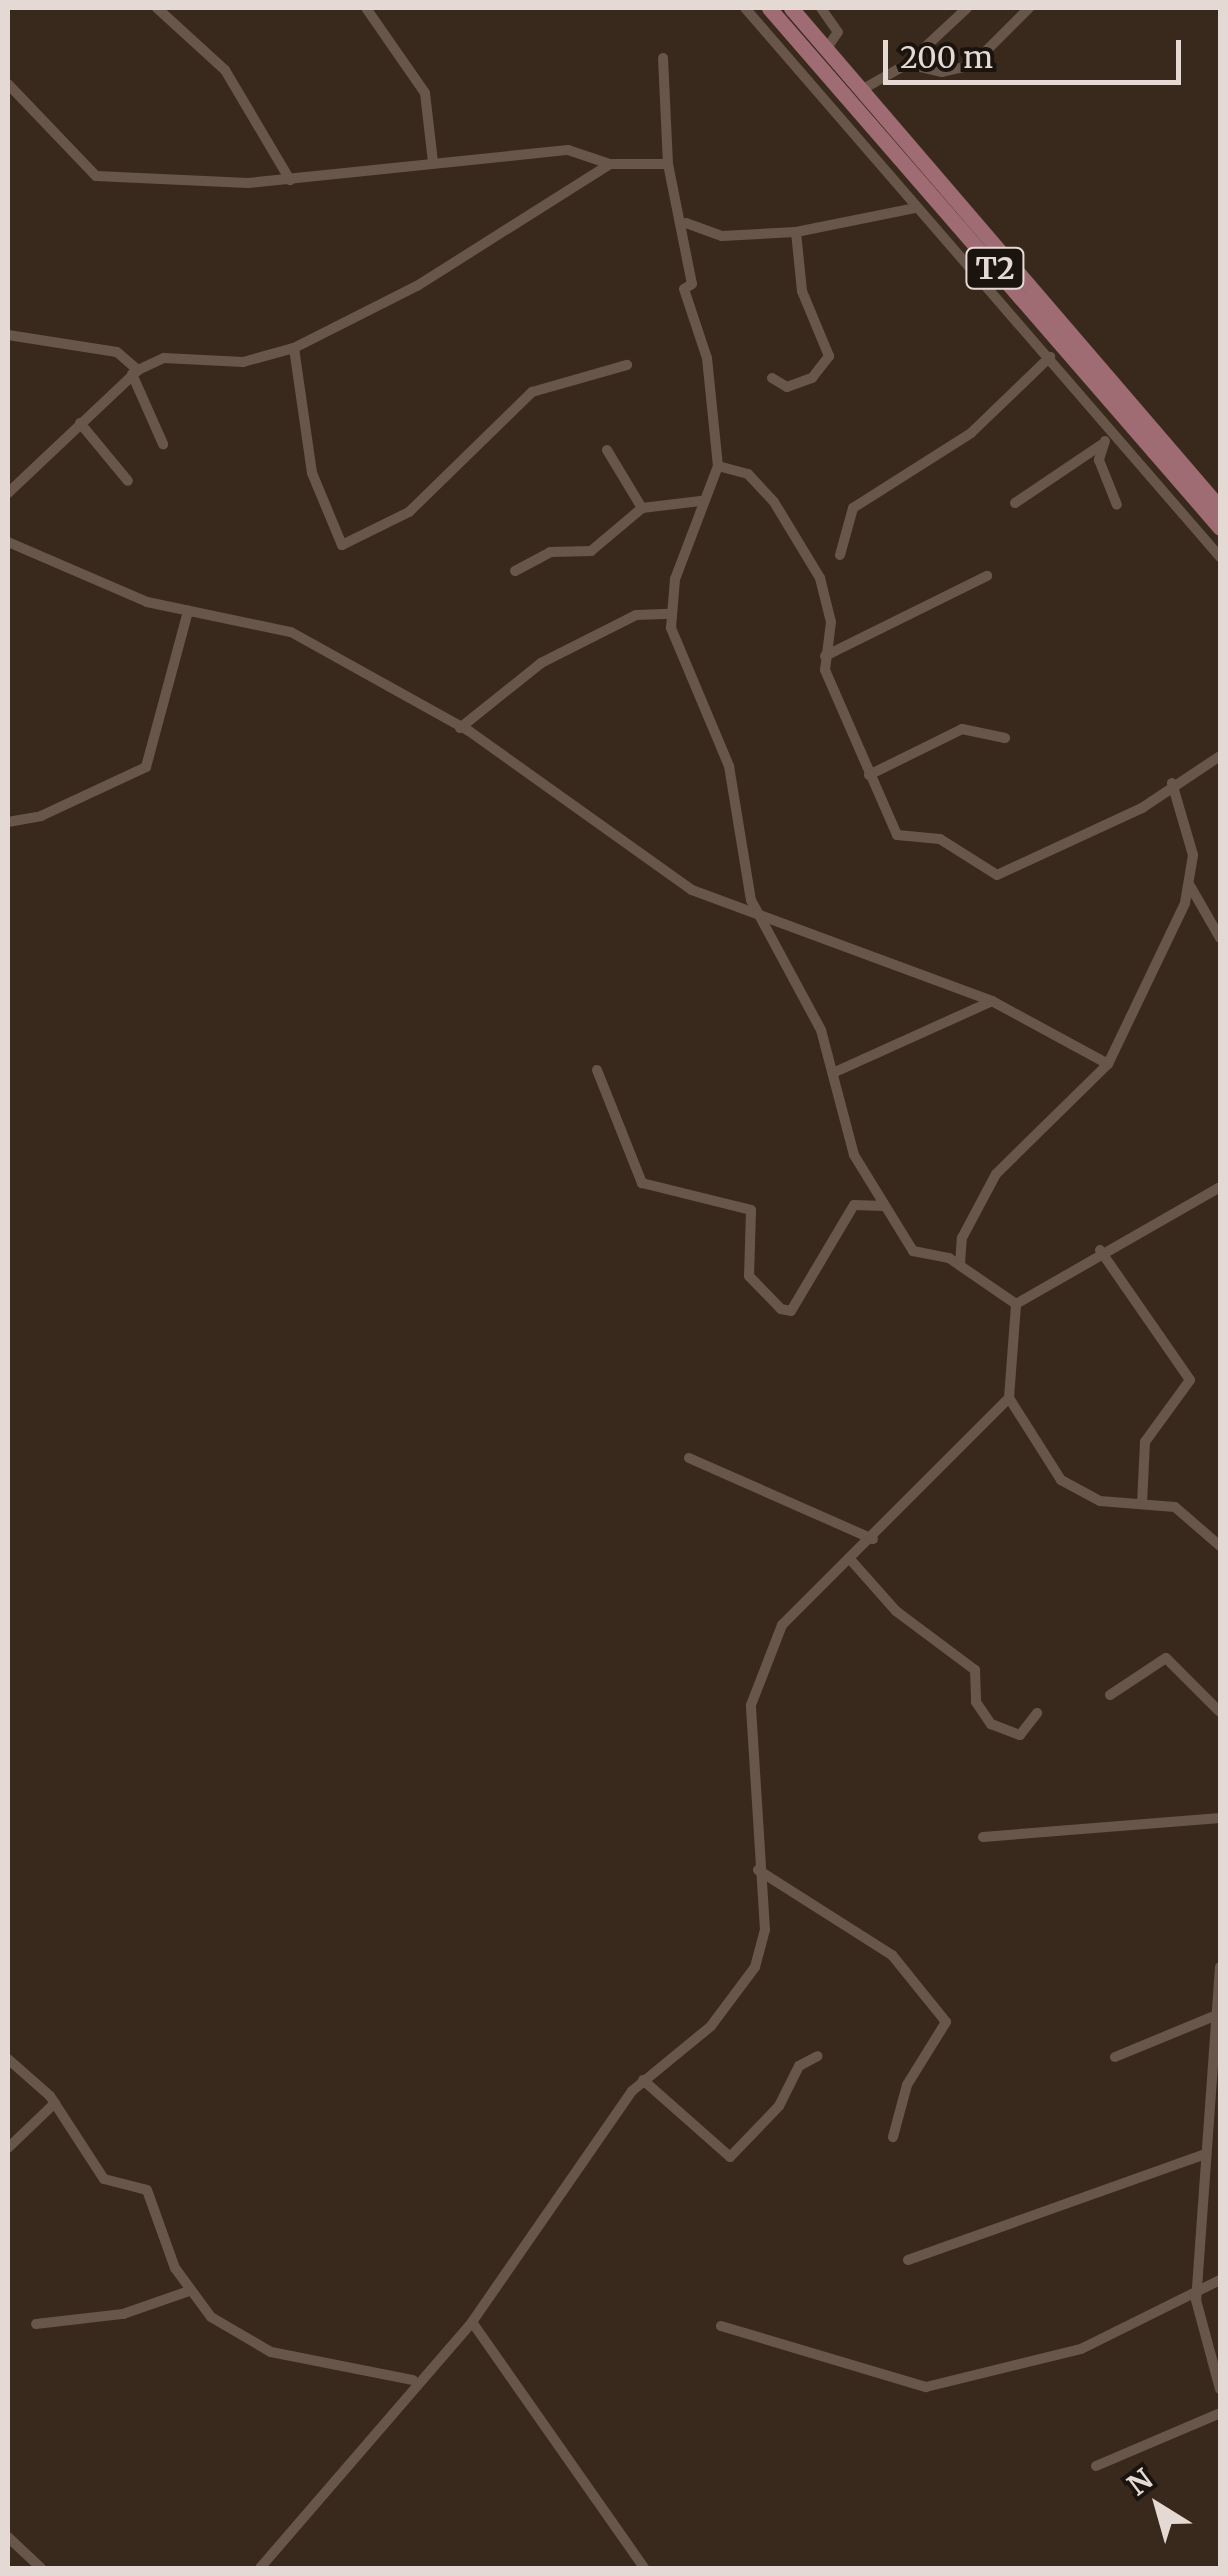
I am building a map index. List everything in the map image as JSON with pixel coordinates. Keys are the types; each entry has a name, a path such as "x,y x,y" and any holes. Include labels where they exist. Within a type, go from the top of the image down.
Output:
{"main road":[{"name":"T2","path":"769,8 1220,528"},
{"name":"T2","path":"791,8 1220,508"}],"street":[{"path":"157,8 225,70 290,180"},
{"path":"366,8 425,92 432,162"},
{"path":"745,8 1220,556"},
{"path":"820,8 838,32 827,48"},
{"path":"863,88 908,64 967,8"},
{"path":"908,64 942,72 972,65 1029,8"},
{"path":"664,58 668,164 686,223 692,284 684,289 707,358 718,466 701,501 670,614 680,660 729,766 756,913 803,990 836,1072 850,1147 913,1252 960,1264 1016,1304"},
{"path":"8,84 96,176 290,180 568,150 610,164 668,164"},
{"path":"8,494 135,372 164,358 243,362 294,348 417,286 610,164"},
{"path":"686,223 722,236 796,232 915,208"},
{"path":"772,378 787,387 812,378 828,356 802,291 796,232"},
{"path":"8,336 117,352 135,372 163,444"},
{"path":"294,348 312,473 342,545 408,512 532,392 626,365"},
{"path":"840,556 853,508 971,433 1050,356"},
{"path":"80,423 128,480"},
{"path":"1014,503 1114,434"},
{"path":"1101,444 1118,505"},
{"path":"607,450 642,508"},
{"path":"718,466 748,474 774,502 812,564 831,622 825,656 869,776 897,835 940,839 991,875 1142,808 1172,783 1220,756"},
{"path":"515,571 550,552 590,551 642,508 701,501"},
{"path":"8,542 188,610 291,632 460,728 678,882 992,1002 1108,1064"},
{"path":"825,656 988,576"},
{"path":"8,822 42,816 146,767 188,610"},
{"path":"460,728 542,663 636,615 670,614"},
{"path":"869,776 962,729 1005,738"},
{"path":"960,1264 962,1238 996,1174 1108,1064 1188,883 1192,855 1172,783"},
{"path":"1188,883 1220,938"},
{"path":"836,1072 992,1002"},
{"path":"597,1070 642,1183 750,1210 747,1267 773,1305 791,1311 854,1205 885,1206"},
{"path":"1016,1304 1100,1250 1220,1187"},
{"path":"1100,1250 1190,1380 1146,1442 1142,1503"},
{"path":"1016,1304 1009,1398 1061,1480 1100,1501 1175,1507 1220,1546"},
{"path":"260,2568 413,2380 472,2322 643,2080 712,2026 755,1967 765,1930 758,1870 756,1684 782,1625 848,1558 873,1540 1009,1398"},
{"path":"689,1458 873,1540"},
{"path":"848,1558 896,1611 975,1670 976,1702 991,1724 1020,1735 1037,1713"},
{"path":"1110,1695 1166,1658 1220,1712"},
{"path":"983,1837 1220,1818"},
{"path":"758,1870 892,1955 946,2022 906,2084 893,2137"},
{"path":"1220,1967 1212,2017 1196,2285 1220,2389"},
{"path":"1115,2058 1212,2017"},
{"path":"643,2080 730,2156 779,2106 799,2066 818,2056"},
{"path":"8,2058 55,2103 104,2178 147,2190 189,2291 249,2343 413,2380"},
{"path":"8,2148 55,2103"},
{"path":"1207,2112 1220,2106"},
{"path":"908,2260 1204,2154"},
{"path":"721,2326 926,2388 1081,2349 1196,2285 1220,2280"},
{"path":"36,2324 123,2314 189,2291"},
{"path":"472,2322 644,2568"},
{"path":"1096,2466 1220,2413"},
{"path":"8,2537 41,2568"}]}
